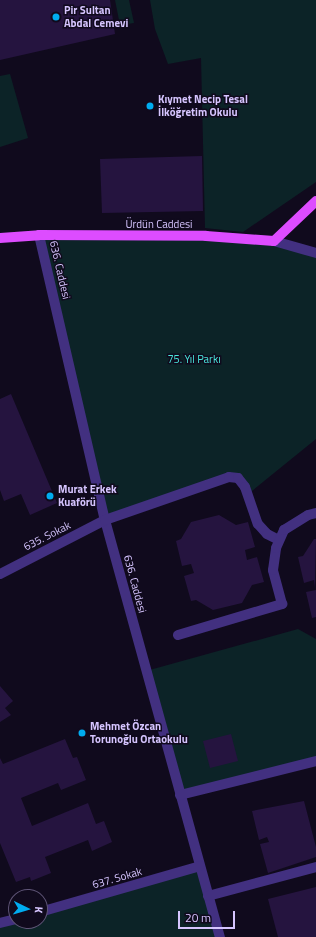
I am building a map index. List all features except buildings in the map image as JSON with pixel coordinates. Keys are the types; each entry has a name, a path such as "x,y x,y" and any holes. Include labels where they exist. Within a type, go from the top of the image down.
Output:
{"main road":[{"path":"274,241 316,201"},
{"name":"Ürdün Caddesi","path":"0,238 39,235 206,236 274,241"}],"street":[{"name":"636. Caddesi","path":"39,235 105,520 220,937"},
{"name":"Ürdün Caddesi","path":"274,241 316,253"},
{"name":"635. Sokak","path":"1,570 105,520 229,476 238,478 245,488 258,524 267,534 279,540"},
{"path":"178,635 282,604 273,570 279,540 284,530 308,515 316,513"},
{"path":"180,795 316,761"},
{"name":"637. Sokak","path":"48,910 200,866"},
{"path":"208,896 316,866"}],"green space":[{"path":"115,0 129,0 134,23 120,25"},
{"path":"150,0 316,0 316,182 243,232 205,228 201,58 168,64 155,29"},
{"path":"10,74 28,138 0,147 0,76"},
{"name":"75. Yıl Parkı","path":"39,235 244,238 316,253 316,439 247,495 238,479 105,520"},
{"path":"298,629 316,639 316,761 180,795 146,671"},
{"path":"200,866 220,937 0,937 0,923 8,923 8,929 48,929 48,910"}],"place":[{"name":"Pir Sultan Abdal Cemevi","path":"56,17"},
{"name":"Kıymet Necip Tesal İlköğretim Okulu","path":"150,106"},
{"name":"Murat Erkek Kuaförü","path":"50,496"},
{"name":"Mehmet Özcan Torunoğlu Ortaokulu","path":"82,733"}]}
